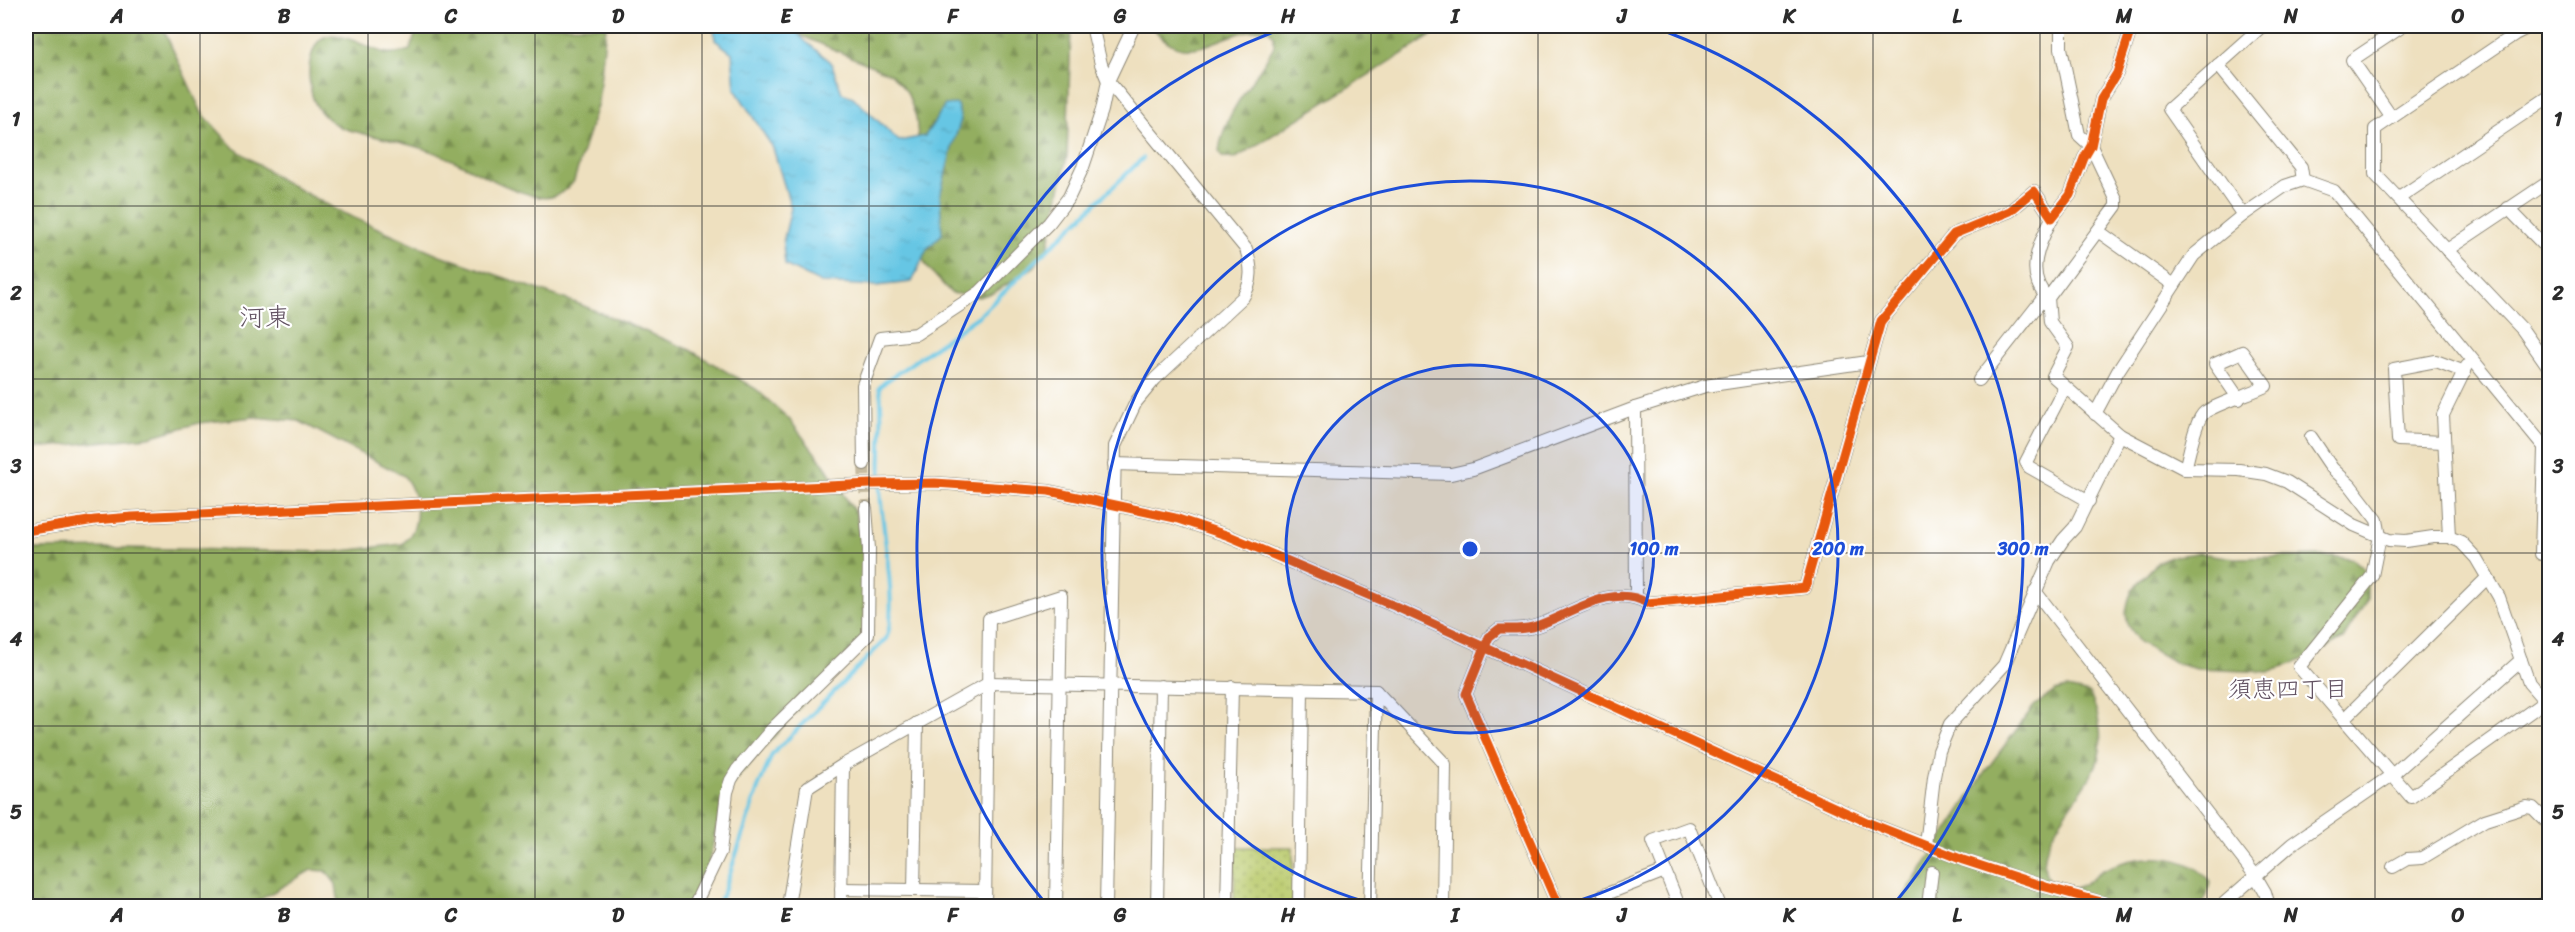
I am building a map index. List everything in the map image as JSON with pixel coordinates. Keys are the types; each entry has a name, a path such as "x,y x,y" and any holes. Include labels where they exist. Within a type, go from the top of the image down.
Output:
{"street":[{"path":"1092,26 1101,64 1108,81 1246,249 1251,262 1249,287 1243,297 1155,379 1136,402 1115,446 1106,906"},
{"path":"864,464 863,385 880,338 916,333 981,292 1049,223 1069,197 1083,167 1102,110 1108,81 1134,26"},
{"path":"1979,381 2116,206 2091,146 2079,135 2061,48 2061,26"},
{"path":"2132,26 2117,73 2101,99 2091,146 2070,195 2052,218 2040,241 2036,255 2036,284 2047,297 2050,322 2068,347 2053,376 2120,435 2185,469 2239,470 2266,474 2286,482 2354,525 2380,536 2389,540 2406,541 2449,537 2470,549 2499,597 2529,683 2547,705 2412,797 2299,667 2372,576 2380,536 2377,520 2350,486 2332,468 2311,437"},
{"path":"2243,215 2169,109 2262,26"},
{"path":"2392,118 2352,60 2403,26"},
{"path":"2531,26 2515,34 2375,129 2375,174 2522,329 2550,369"},
{"path":"2218,65 2301,167 2303,180"},
{"path":"2399,198 2550,96"},
{"path":"2095,414 2118,371 2194,255 2243,215 2285,186 2303,180 2334,191 2547,451 2541,554 2550,554"},
{"path":"2447,250 2550,181"},
{"path":"1558,906 1466,694 1489,637 1499,629 1537,626 1575,608 1611,597 1636,597 1647,603 1805,588 1881,321 1954,234 2010,211 2034,191 2052,218"},
{"path":"2508,208 2550,251"},
{"path":"2098,231 2174,285"},
{"path":"2449,537 2443,415 2471,357"},
{"path":"2444,442 2397,440 2394,369 2436,361 2465,372"},
{"path":"1114,464 1451,474 1473,469 1635,408 1705,386 1868,362"},
{"path":"2065,387 2026,462 2029,467 2089,501"},
{"path":"2185,469 2198,423 2204,412 2239,399"},
{"path":"1635,408 1636,597"},
{"path":"1926,845 1934,777 1939,752 1950,724 2004,665 2034,591 2049,561 2075,527 2120,435"},
{"path":"26,531 95,520 132,517 872,484 995,486 1048,491 1175,518 1229,536 1484,648 1869,823 2046,887 2116,906"},
{"path":"694,906 720,852 730,780 736,770 764,737 868,635 869,549 866,508"},
{"path":"2345,718 2487,578"},
{"path":"2034,591 2255,875 2265,892 2269,906"},
{"path":"985,906 989,620 1061,596 1056,906"},
{"path":"2221,906 2292,844 2392,775 2522,660"},
{"path":"788,906 807,788 843,765 989,683 1376,691 1445,764 1443,906"},
{"path":"1157,906 1161,686"},
{"path":"1227,906 1232,687"},
{"path":"1299,906 1302,689"},
{"path":"1370,906 1376,691"},
{"path":"914,890 917,723"},
{"path":"841,906 843,765"},
{"path":"2393,867 2407,859 2422,858 2485,820 2526,807 2533,808 2550,825"},
{"path":"1679,906 1653,841 1689,828 1720,906"},
{"path":"1608,906 1604,895 1665,871"},
{"path":"1928,906 1932,872"},
{"path":"841,889 985,891"},
{"path":"2540,906 2550,899"}],"green space":[{"path":"26,26 162,26 202,113 234,148 283,181 343,213 440,255 579,304 690,350 756,389 789,419 825,466 856,514 861,541 866,551 864,635 724,793 705,880 691,906 339,906 336,884 326,871 311,870 249,906 26,906 26,549 124,548 334,552 402,544 413,529 416,511 413,492 404,476 299,421 254,417 199,423 149,437 26,449"},
{"path":"418,26 606,26 598,102 574,181 567,189 544,198 525,193 436,153 342,128 332,122 316,106 311,89 309,66 314,49 320,40 337,35 378,51 399,53 410,50"},
{"path":"779,26 1071,26 1067,156 1048,248 1034,267 995,292 979,297 951,293 927,267 916,245 919,147 916,117 907,92 891,74"},
{"path":"1152,26 1447,26 1236,158 1222,157 1219,151 1222,136 1234,109 1274,46 1274,36 1269,30 1253,30 1208,45 1193,48 1180,47 1166,41"},
{"path":"2198,553 2235,558 2333,556 2354,560 2364,568 2367,575 2367,600 2343,639 2312,656 2270,672 2197,669 2178,664 2139,642 2128,626 2126,613 2132,590 2158,562 2174,556"},
{"path":"2067,688 2089,693 2100,726 2101,743 2098,760 2092,774 2052,836 2046,852 2044,867 2049,881 2055,887 2071,889 2082,885 2101,871 2131,860 2161,858 2175,860 2189,864 2210,882 2207,895 2200,906 1898,906 1987,769 2034,706 2055,691"},
{"path":"1235,847 1293,847 1293,906 1234,906"}],"water":[{"path":"714,26 791,26 831,62 842,93 853,97 899,141 925,136 945,105 957,104 961,120 940,196 942,234 927,249 912,282 876,286 821,283 785,265 783,243 791,208 773,148 735,89 732,53 715,40"}],"waterway":[{"path":"717,906 758,788 772,755 886,639 890,626 891,608 880,488 882,419 879,388 980,315 1143,158"}],"tunnel":[{"path":"864,464 866,508"}],"cycle path":[{"path":"1558,906 1466,694 1489,637 1499,629 1522,629 1536,626 1605,598 1620,596 1647,603 1805,588 1881,321 1954,234 2010,211 2034,191 2052,218 2070,195 2091,146 2101,99 2117,73 2132,26"},
{"path":"26,531 95,520 132,517 872,484 935,483 1049,491 1175,518 1229,536 1392,605 1869,823 1963,860 2046,887 2116,906"}],"district":[{"name":"河東","path":"265,317"},
{"name":"須恵四丁目","path":"2288,689"}]}
